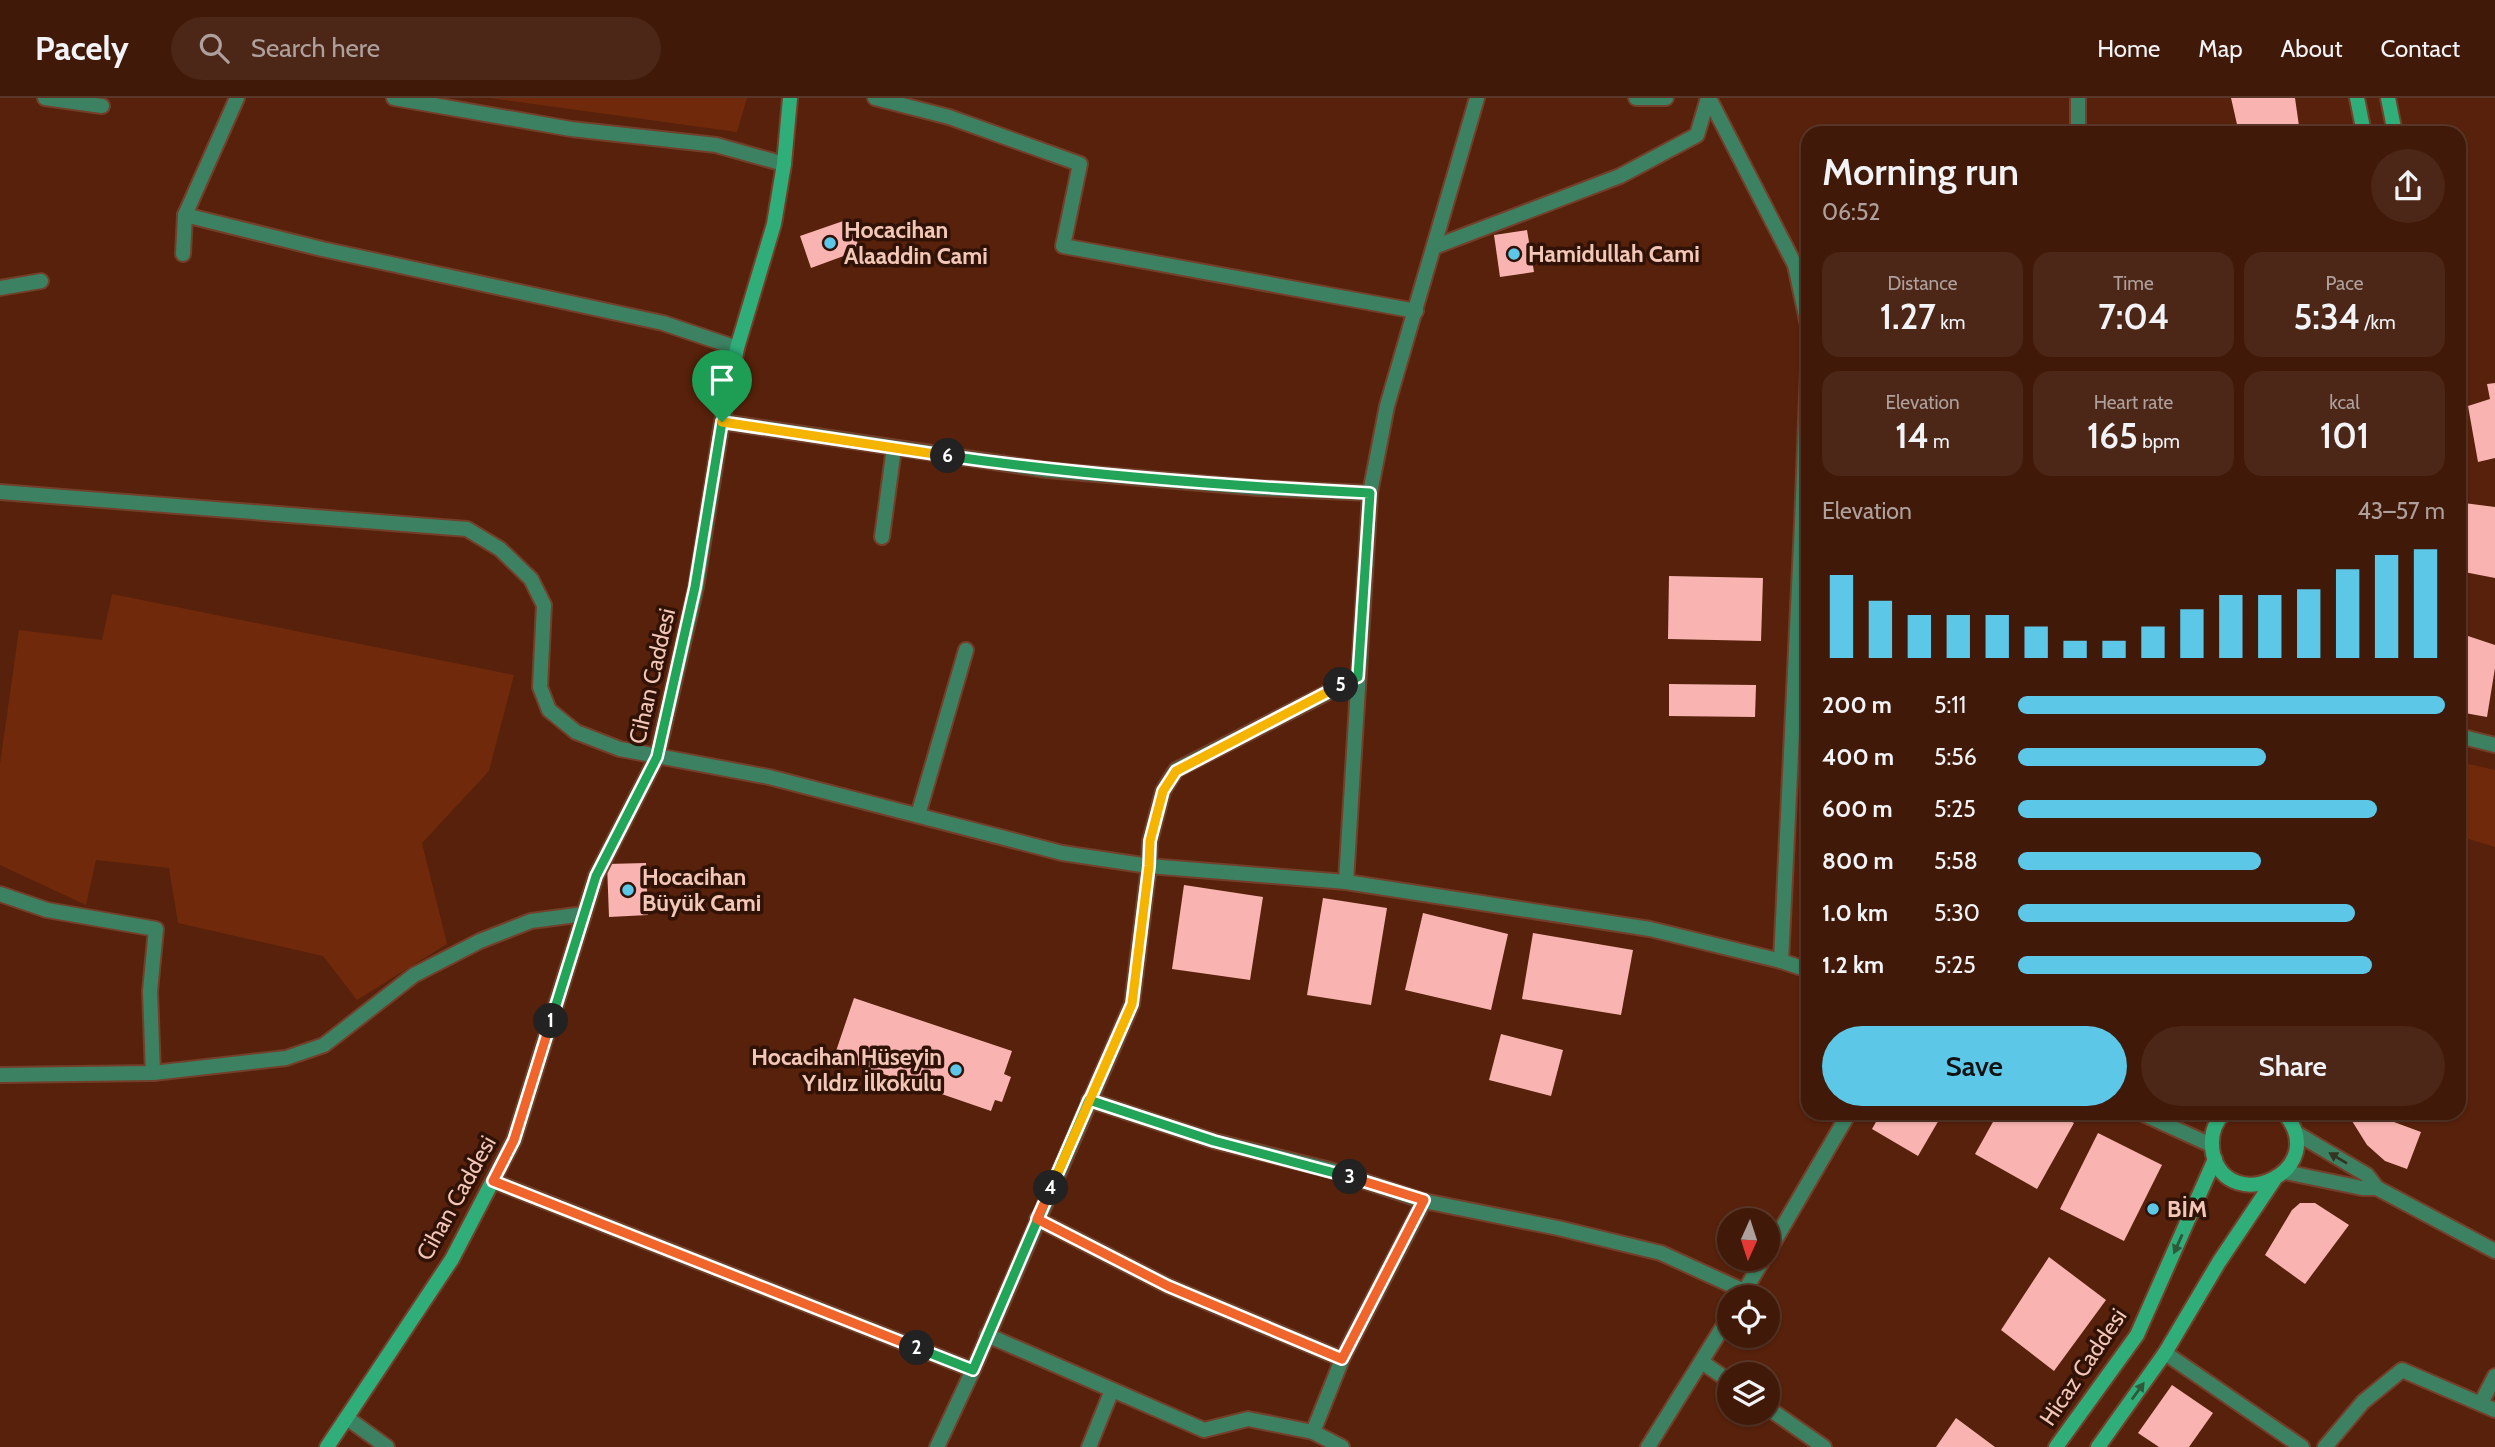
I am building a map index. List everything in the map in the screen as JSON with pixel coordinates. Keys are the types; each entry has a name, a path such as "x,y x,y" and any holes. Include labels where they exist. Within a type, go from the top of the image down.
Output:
{"street":[{"path":"45,98 102,106"},
{"path":"183,254 185,215 237,98"},
{"path":"394,98 570,129 716,145 785,164"},
{"name":"Cihan Caddesi","path":"327,1447 452,1259 514,1140 596,876 657,757 695,587 737,348 774,224 785,164 790,98"},
{"path":"875,98 949,117 1080,164 1063,246 1416,311"},
{"path":"1346,882 1370,493 1387,406 1477,98"},
{"path":"1636,98 1666,98"},
{"path":"1434,247 1620,176 1686,141 1697,135 1709,98"},
{"path":"1709,98 1795,265 1801,292"},
{"path":"2078,98 2078,126"},
{"path":"2357,98 2363,126"},
{"path":"2388,98 2394,126"},
{"path":"185,215 322,249 663,323 737,348"},
{"path":"0,288 40,281"},
{"path":"722,422 1047,470 1259,488 1370,493"},
{"path":"882,537 894,447"},
{"path":"0,492 467,529 500,550 531,579 544,605 540,687 550,710 576,732 620,749 769,777 1062,853 1149,866 1346,882 1650,929 1801,968"},
{"path":"1781,961 1801,598"},
{"path":"918,816 966,650"},
{"path":"937,1447 1132,1004 1150,841 1163,791 1176,771 1358,677"},
{"path":"2466,738 2495,745"},
{"path":"0,894 47,911 156,929 150,991 153,1073"},
{"path":"0,1075 153,1073 286,1058 324,1045 414,975 480,942 531,921 584,914"},
{"path":"1089,1100 1214,1141 1330,1170 1424,1200 1661,1253 1725,1285"},
{"path":"1780,1231 1845,1120"},
{"path":"2152,1120 2213,1152 2227,1175 2246,1184 2260,1184 2279,1176 2377,1188"},
{"name":"Hicaz Caddesi","path":"2056,1447 2137,1335 2213,1152 2213,1131 2220,1120"},
{"path":"2098,1447 2165,1353 2219,1262 2293,1160 2296,1147 2291,1120"},
{"path":"2291,1120 2367,1175 2377,1188 2493,1246"},
{"path":"493,1181 973,1370"},
{"path":"1314,1432 1342,1359 1424,1200"},
{"path":"1037,1219 1168,1286 1342,1359"},
{"path":"987,1335 1203,1430 1248,1419 1314,1432 1342,1447"},
{"path":"1648,1447 1717,1337"},
{"path":"2165,1353 2302,1447"},
{"path":"1702,1362 1717,1373"},
{"path":"2325,1447 2363,1402 2402,1370 2495,1410"},
{"path":"2481,1402 2495,1376"},
{"path":"1089,1447 1112,1390"},
{"path":"1780,1416 1824,1447"},
{"path":"346,1418 387,1447"}],"shaded area":[{"path":"490,98 747,98 737,132"},
{"path":"112,594 514,675 489,771 422,843 447,944 357,1000 323,956 178,923 169,868 96,860 86,905 0,865 0,764 19,630 102,640"},
{"path":"2466,764 2495,770 2495,847 2466,838"}],"building":[{"path":"2231,98 2295,98 2299,126 2237,126"},
{"name":"Hocacihan Alaaddin Cami","path":"849,219 860,250 811,268 800,236"},
{"name":"Hamidullah Cami","path":"1527,230 1534,272 1500,277 1494,235"},
{"path":"2495,383 2495,458 2478,462 2468,406 2490,399 2487,384"},
{"path":"2466,503 2495,507 2495,578 2466,572"},
{"path":"1669,576 1763,578 1761,641 1668,639"},
{"path":"2466,635 2495,645 2495,668 2487,717 2466,713"},
{"path":"1669,684 1756,685 1755,717 1669,716"},
{"name":"Hocacihan Büyük Cami","path":"646,863 648,915 609,917 607,864"},
{"path":"1184,885 1263,897 1250,980 1172,969"},
{"path":"1323,898 1387,908 1371,1005 1307,995"},
{"path":"1423,913 1508,934 1491,1010 1405,990"},
{"path":"1533,933 1633,950 1621,1015 1522,999"},
{"path":"854,998 1012,1051 1004,1074 1011,1077 1002,1102 995,1100 991,1111 834,1057"},
{"path":"1501,1034 1563,1050 1551,1096 1489,1080"},
{"path":"1877,1120 1939,1120 1918,1156 1872,1129"},
{"path":"1994,1120 2069,1120 2074,1123 2037,1189 1975,1154"},
{"path":"2351,1120 2393,1120 2421,1132 2407,1169 2385,1161 2367,1145"},
{"path":"2098,1133 2162,1165 2124,1241 2060,1209"},
{"path":"2300,1203 2315,1203 2349,1225 2305,1284 2265,1255 2292,1210"},
{"path":"2049,1257 2106,1300 2054,1371 2001,1330"},
{"path":"2172,1385 2213,1413 2189,1447 2159,1447 2138,1433"},
{"path":"1956,1418 1995,1447 1936,1447"}],"place":[{"name":"Hocacihan Alaaddin Cami","path":"830,243"},
{"name":"Hamidullah Cami","path":"1514,254"},
{"name":"Hocacihan Büyük Cami","path":"628,890"},
{"name":"Hocacihan Hüseyin Yıldız İlkokulu","path":"956,1070"},
{"name":"BİM","path":"2153,1209"}],"route":[{"path":"722,422 695,587 657,757 596,876 514,1140 493,1181 973,1370 987,1335 1037,1219 1089,1100 1214,1141 1330,1170 1424,1200 1342,1359 1168,1286 1037,1219 1098,1079 1132,1004 1150,841 1163,791 1176,771 1358,677 1370,493 1259,488 1047,470 722,422"}]}
